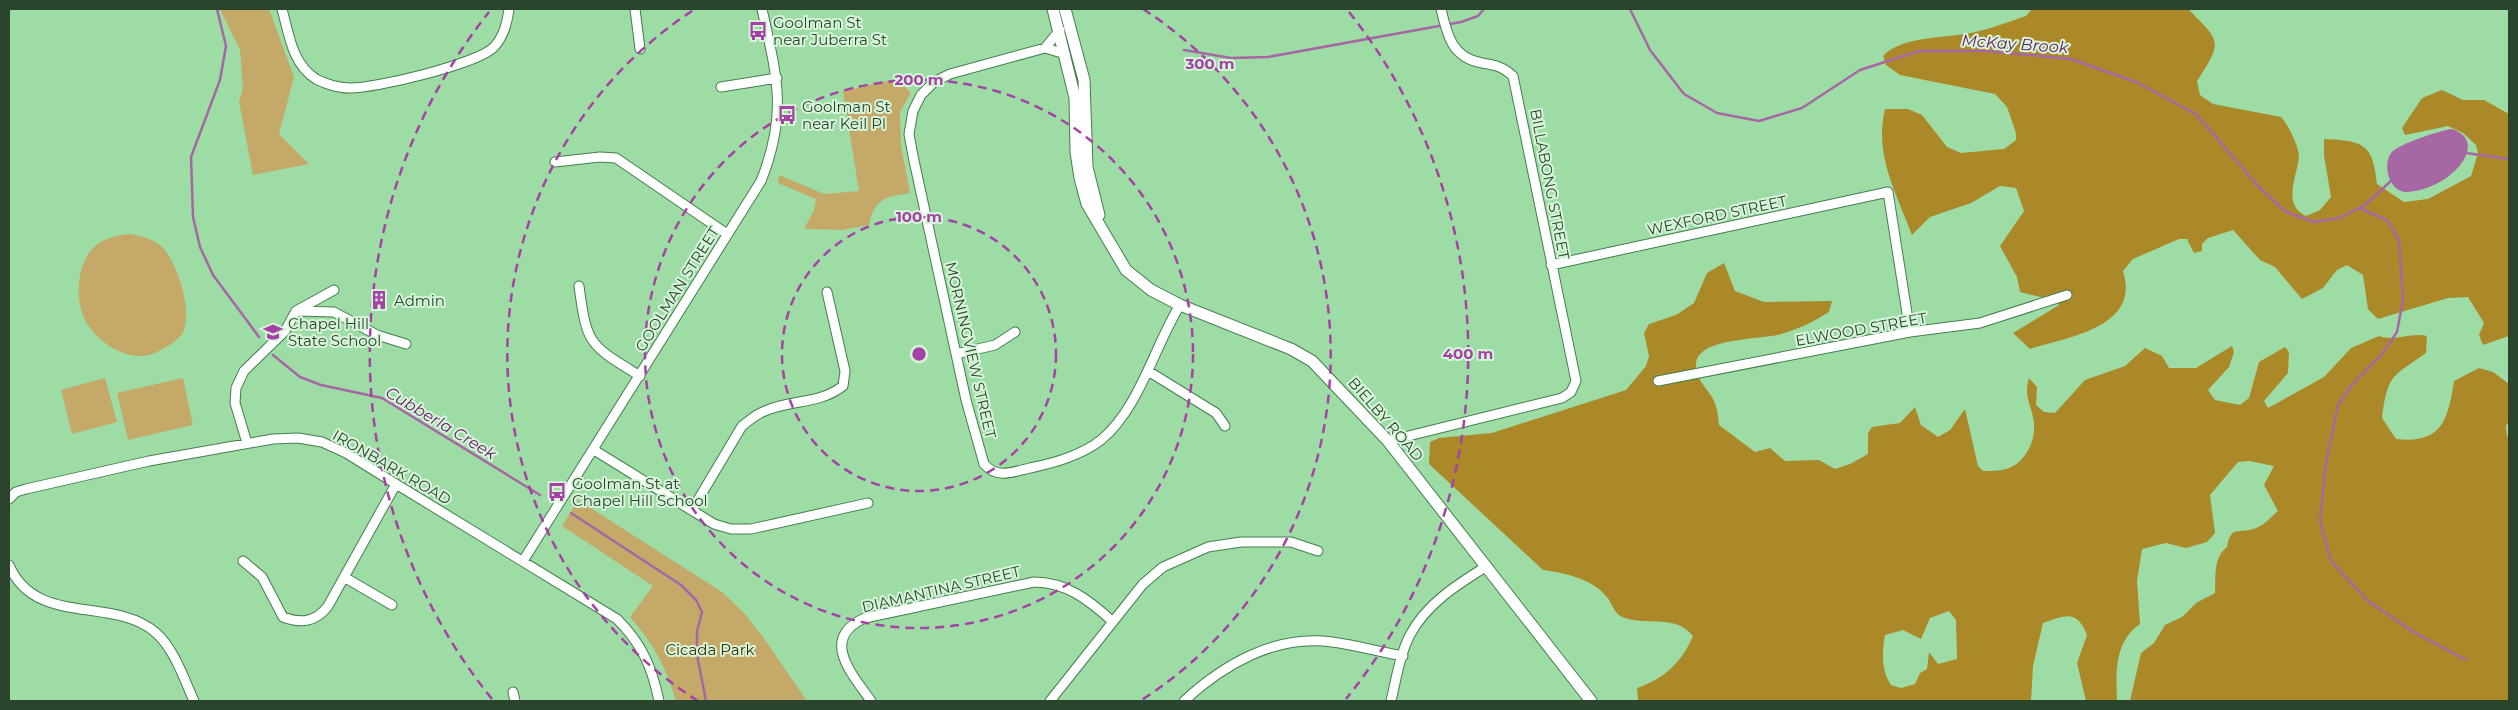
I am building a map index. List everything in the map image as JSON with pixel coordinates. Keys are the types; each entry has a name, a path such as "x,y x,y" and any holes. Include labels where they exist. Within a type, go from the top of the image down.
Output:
{"street":[{"path":"282,9 294,53 305,68 316,79 334,86 350,88 396,80 481,56 494,48 503,34 509,9"},
{"path":"635,9 640,50"},
{"name":"GOOLMAN STREET","path":"524,562 761,181 774,144 778,113 777,78 762,9"},
{"name":"BIELBY ROAD","path":"1053,9 1060,30 1075,98 1076,152 1080,178 1088,204 1126,270 1151,290 1180,305 1291,348 1312,361 1388,441 1592,701"},
{"name":"BIELBY ROAD","path":"1065,9 1084,80 1087,167 1103,229"},
{"name":"BILLABONG STREET","path":"1388,441 1562,398 1571,392 1576,381 1513,76 1503,68 1466,58 1458,52 1446,31 1441,9"},
{"path":"1060,30 1044,48 1065,54"},
{"name":"MORNINGVIEW STREET","path":"1044,48 950,74 934,82 921,94 913,111 909,134 912,156 956,354 984,464 990,472 1002,474 1053,463 1080,452 1101,440 1118,422 1148,371 1180,305"},
{"path":"721,87 777,78"},
{"path":"555,162 600,157 616,158 728,234"},
{"name":"WEXFORD STREET","path":"1552,265 1888,192 1910,332"},
{"path":"579,286 584,321 595,346 640,376"},
{"path":"247,443 235,403 236,388 244,371 284,331 296,311 334,290"},
{"path":"692,510 742,426 766,410 830,396 843,386 845,371 827,292"},
{"name":"ELWOOD STREET","path":"1658,381 1910,332 1980,323 2067,295"},
{"path":"296,311 334,312 377,335 406,344"},
{"path":"956,354 995,345 1015,332"},
{"path":"1148,371 1216,413 1224,426"},
{"name":"IRONBARK ROAD","path":"9,499 16,492 26,489 247,443 298,438 322,442 346,453 603,610 631,633 651,666 659,701"},
{"path":"594,450 714,524 731,529 751,529 868,504"},
{"path":"243,561 262,577 278,612 283,617 292,621 312,620 322,614 396,484"},
{"path":"1050,701 1143,584 1164,567 1208,547 1241,542 1291,542 1318,551"},
{"path":"9,565 13,575 42,600 54,605 103,612 129,619 154,631 164,640 194,701"},
{"path":"1390,701 1409,636 1422,615 1447,593 1487,566"},
{"path":"344,577 392,605"},
{"name":"DIAMANTINA STREET","path":"871,701 848,667 840,648 844,634 854,623 865,618 1034,582 1052,582 1069,588 1112,621"},
{"path":"1184,701 1213,676 1246,657 1274,646 1303,642 1330,642 1403,656"}],"green space":[{"path":"220,9 269,9 294,77 279,134 309,164 253,175 239,102 243,88 240,50"},
{"path":"897,79 911,93 900,112 901,145 910,193 882,200 874,209 869,225 842,230 804,229 814,210 816,199 778,183 779,175 824,194 859,191 843,91"},
{"path":"130,234 148,239 164,249 179,277 185,301 186,323 183,332 176,341 150,355 130,355 110,347 88,325 80,307 80,276 92,249 105,240"},
{"path":"105,378 117,422 72,434 61,390"},
{"path":"183,378 193,425 128,440 117,393"},
{"name":"Cicada Park","path":"578,500 722,592 745,614 763,637 807,701 676,701 658,656 630,617 653,586 562,526"}],"shaded area":[{"path":"2032,9 2188,9 2207,29 2215,42 2211,58 2197,81 2200,95 2213,104 2281,117 2292,135 2299,156 2293,189 2294,205 2298,211 2306,216 2320,210 2331,197 2324,155 2324,139 2348,141 2364,147 2373,160 2377,184 2404,202 2428,199 2471,176 2478,153 2476,145 2463,133 2448,126 2405,135 2402,128 2422,98 2442,90 2463,100 2484,100 2509,114 2509,336 2483,345 2479,335 2484,323 2468,297 2448,298 2378,319 2368,309 2363,275 2347,265 2337,270 2323,288 2302,299 2275,267 2260,260 2233,230 2208,238 2202,244 2202,251 2194,253 2187,239 2179,239 2133,259 2123,271 2126,290 2122,305 2112,317 2081,334 2030,349 2013,333 2059,305 2053,300 2020,292 2017,277 2000,246 2024,211 2016,188 2000,186 1971,203 1930,217 1912,235 1888,173 1884,158 1882,126 1885,109 1908,109 1922,115 1947,147 1961,153 2004,149 2016,140 2016,133 2007,107 1995,94 1900,75 1886,65 1883,56 1891,49 1912,41 1971,33 2026,16"},
{"path":"2452,129 2460,133 2468,144 2465,157 2456,170 2446,178 2425,189 2408,192 2396,188 2387,170 2387,164 2392,152 2420,138"},
{"path":"1724,263 1735,291 1764,302 1832,301 1829,312 1806,325 1772,336 1718,344 1707,349 1699,356 1696,365 1701,382 1714,401 1719,425 1755,452 1770,448 1785,461 1819,460 1835,469 1850,464 1868,454 1868,433 1872,427 1900,423 1915,407 1921,425 1938,437 1950,430 1965,409 1978,466 1983,471 2009,468 2027,453 2033,438 2034,423 2027,391 2029,378 2037,387 2036,405 2044,412 2055,413 2085,380 2125,366 2145,348 2162,356 2169,368 2196,368 2232,346 2234,352 2229,367 2208,390 2215,400 2240,405 2249,398 2259,362 2285,347 2289,352 2288,373 2264,401 2268,408 2324,377 2351,348 2379,336 2391,338 2415,335 2427,336 2426,353 2394,378 2387,393 2382,418 2396,439 2411,440 2424,438 2433,433 2440,427 2445,418 2454,381 2479,368 2493,372 2509,384 2509,421 2506,426 2507,436 2509,437 2509,701 2130,701 2141,653 2154,643 2165,625 2182,617 2196,603 2215,593 2217,562 2219,556 2227,547 2231,535 2237,531 2251,530 2259,527 2278,511 2264,485 2274,466 2249,461 2238,462 2210,495 2215,533 2207,542 2186,548 2166,543 2142,549 2137,581 2140,624 2125,640 2118,659 2117,701 2086,701 2077,663 2087,635 2079,621 2070,616 2064,616 2043,623 2033,666 2031,701 1638,701 1637,688 1656,680 1678,662 1693,636 1686,629 1678,625 1625,618 1616,612 1609,599 1593,585 1577,577 1543,570 1429,464 1430,442 1439,438 1492,433 1626,390 1646,366 1649,356 1644,333 1649,324 1676,315 1694,303 1707,273","holes":["1949,611 1956,620 1957,659 1938,664 1929,652 1927,669 1920,673 1915,684 1901,688 1891,685 1885,673 1883,661 1885,635 1903,630 1921,639 1930,618"]}],"waterway":[{"name":"Cubberla Creek","path":"217,9 226,46 220,80 191,157 193,217 200,247 213,275 259,337"},
{"path":"1184,50 1231,58 1268,57 1461,22 1478,16 1484,9"},
{"name":"McKay Brook","path":"1630,9 1650,50 1684,94 1717,113 1759,121 1802,108 1860,70 1919,51 1986,51 2071,59 2136,82 2196,114 2258,186 2286,212 2314,222 2339,218 2365,205 2393,179"},
{"name":"McKay Brook","path":"2466,153 2509,159"},
{"path":"2359,208 2387,220 2399,240 2403,300 2397,332 2382,354 2351,386 2338,405 2326,463 2320,521 2331,561 2368,601 2412,631 2466,660"},
{"name":"Cubberla Creek","path":"273,355 300,377 321,385 382,398 540,495"},
{"name":"Cubberla Creek","path":"571,513 681,585 696,600 702,612 697,631 697,655 706,701"}],"place":[{"name":"Goolman St near Juberra St","path":"758,31"},
{"name":"Goolman St near Keil Pl","path":"787,115"},
{"name":"Admin","path":"379,300"},
{"name":"Chapel Hill State School","path":"273,332"},
{"name":"Goolman St at Chapel Hill School","path":"557,492"}]}
